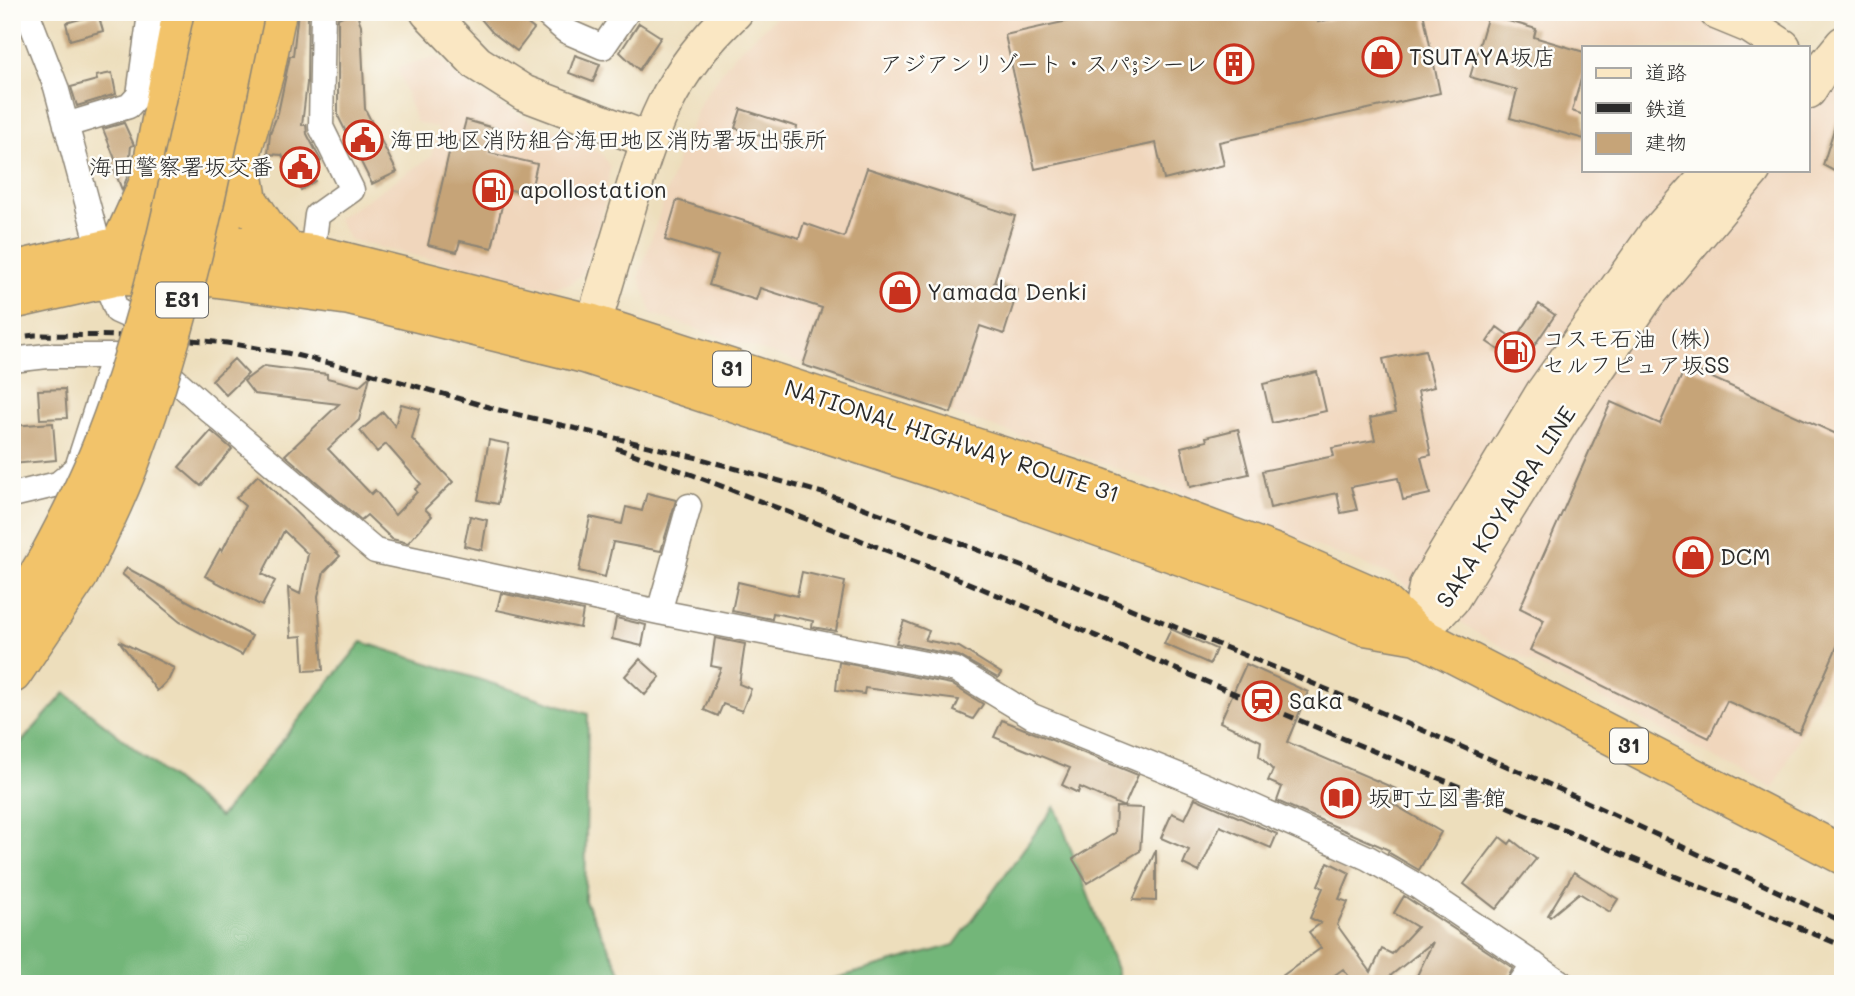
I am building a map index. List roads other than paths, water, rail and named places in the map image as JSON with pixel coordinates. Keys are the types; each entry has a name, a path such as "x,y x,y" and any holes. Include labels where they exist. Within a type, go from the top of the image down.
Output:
{"highway":[{"path":"113,257 149,182 182,12"},
{"name":"E31","path":"12,674 64,566 84,491 126,382 176,195 215,12"},
{"name":"E31","path":"12,618 64,566 113,505 135,451 178,313 245,12"},
{"path":"213,260 265,71 277,12"},
{"path":"240,158 248,200 268,230 301,253"},
{"name":"NATIONAL HIGHWAY ROUTE 31","path":"19,262 113,257 213,260 301,253 1098,487 1277,554 1378,598 1417,635 1843,855"},
{"name":"NATIONAL HIGHWAY ROUTE 31","path":"12,300 113,257"},
{"name":"NATIONAL HIGHWAY ROUTE 31","path":"213,260 350,296 589,339"}],"main road":[{"path":"428,12 477,63 524,93 648,140"},
{"path":"589,339 648,140 666,98 690,60 735,12"},
{"path":"1717,12 1751,26 1781,46"},
{"path":"1817,79 1843,44"},
{"name":"SAKA KOYAURA LINE","path":"1417,635 1427,585 1543,393 1657,233 1711,172"},
{"name":"SAKA KOYAURA LINE","path":"1417,635 1451,600 1561,422 1648,294 1752,172"}],"street":[{"path":"66,125 130,106 139,95 148,12"},
{"path":"301,253 317,215 352,190 321,127 323,12"},
{"path":"544,12 566,31 603,47 627,12"},
{"path":"31,16 113,257 111,296 117,311 135,319 152,359 374,551 659,612 956,670 1031,716 1230,796 1368,858 1417,886 1527,974 1563,984"},
{"path":"12,360 47,356 152,359"},
{"path":"12,495 58,484 77,468 113,356"},
{"path":"659,612 689,506"}],"railway":[{"path":"12,338 35,335 143,336 227,343 287,353 370,373 499,410 698,458 826,494 1070,584 1293,675 1544,782 1843,922"},
{"path":"616,448 693,475 942,572 1843,946"}],"place":[{"name":"TSUTAYA坂店","path":"1382,57"},
{"name":"アジアンリゾート・スパ;シーレ","path":"1234,64"},
{"name":"海田地区消防組合海田地区消防署坂出張所","path":"363,140"},
{"name":"海田警察署坂交番","path":"300,167"},
{"name":"apollostation","path":"493,190"},
{"name":"Yamada Denki","path":"900,292"},
{"name":"コスモ石油（株） セルフピュア坂SS","path":"1515,352"},
{"name":"DCM","path":"1693,557"},
{"name":"Saka","path":"1262,701"},
{"name":"坂町立図書館","path":"1341,798"}]}
